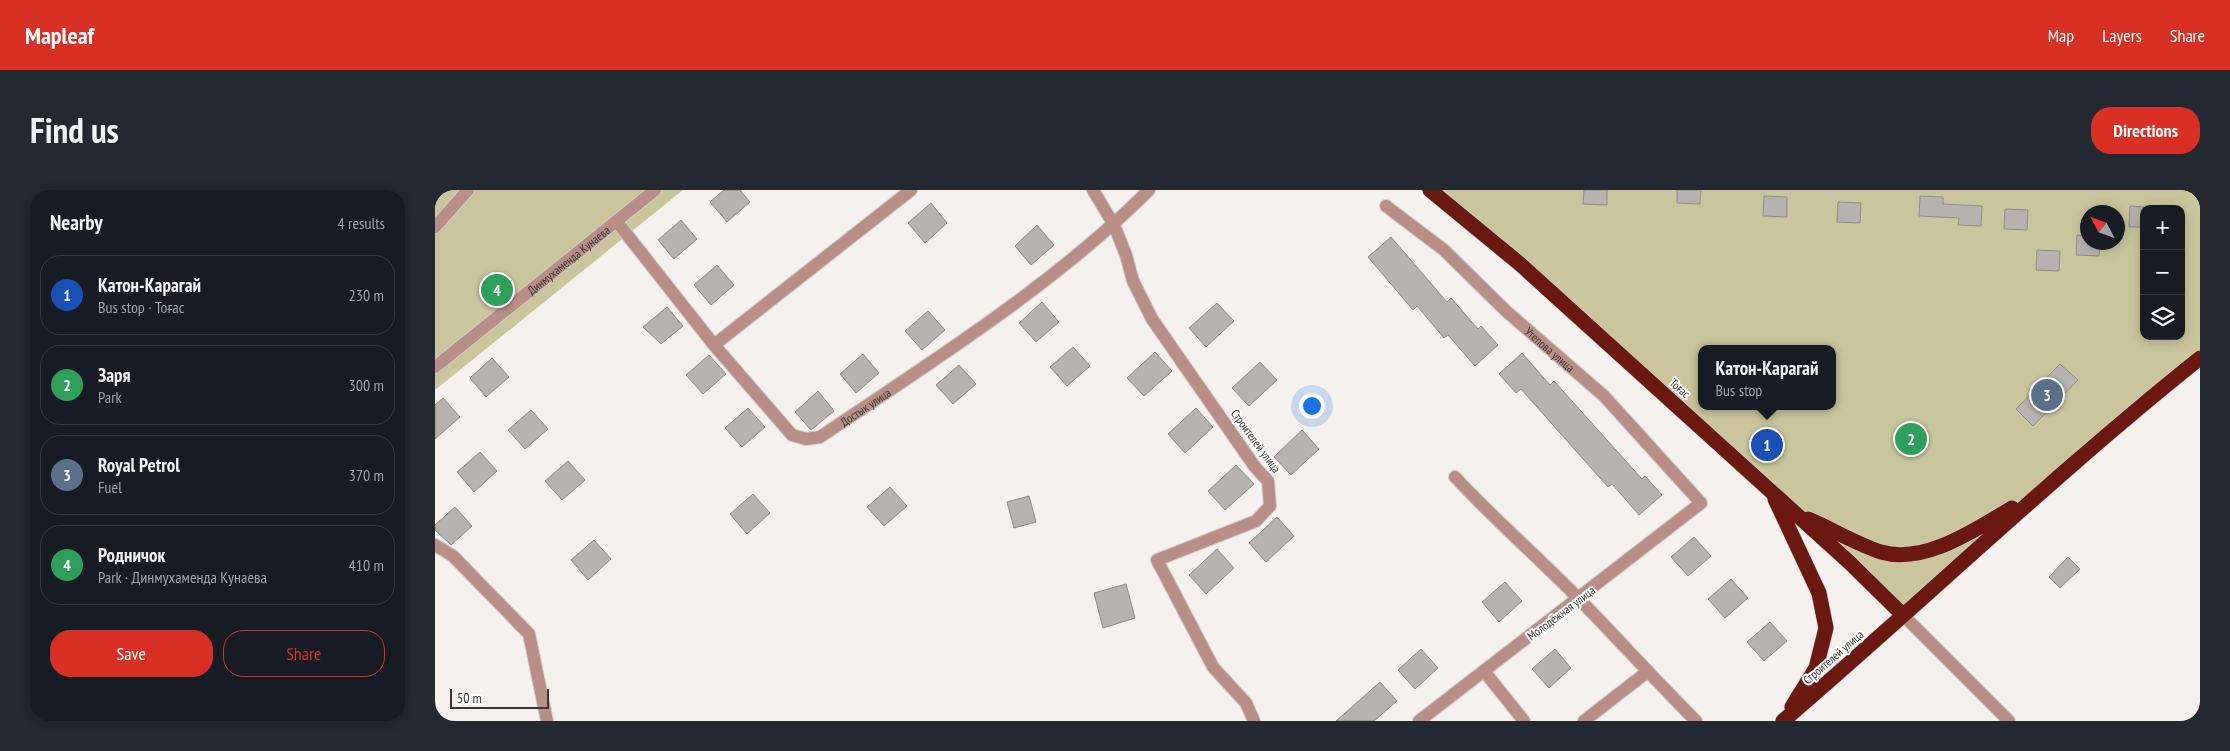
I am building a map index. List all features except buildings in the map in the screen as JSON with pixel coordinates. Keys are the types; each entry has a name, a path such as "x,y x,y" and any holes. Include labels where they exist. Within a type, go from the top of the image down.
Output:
{"highway":[{"name":"Тоғас","path":"1430,190 1520,264 1794,512 1903,616"},
{"path":"1794,512 1882,552 1917,554 1953,542 2035,496 2130,414 2200,358"},
{"path":"1771,491 1819,593 1826,628 1816,668 1783,721"},
{"name":"Строителей улица","path":"1783,721 1903,616 2035,496"}],"street":[{"path":"435,227 468,190"},
{"name":"Динмухаменда Кунаева","path":"435,367 655,190"},
{"path":"713,345 911,190"},
{"path":"1093,190 1114,225"},
{"name":"Достык улица","path":"617,222 713,345 792,435 806,439 820,437 982,327 1114,225 1149,190"},
{"name":"Утепова улица","path":"1386,206 1443,250 1506,310 1604,396 1701,503"},
{"name":"Строителей улица","path":"1114,225 1126,255 1133,281 1152,319 1255,466 1268,481 1270,506 1256,521 1157,560 1213,667 1246,703 1254,721"},
{"path":"1455,477 1498,523 1579,599 1695,721"},
{"name":"Молодёжная улица","path":"1419,721 1701,503"},
{"path":"435,544 453,556 529,634 547,721"},
{"path":"1903,616 2009,721"},
{"path":"1484,671 1524,721"},
{"path":"1584,721 1647,672"}],"shaded area":[{"path":"435,190 683,190 435,390"},
{"path":"1426,190 2200,190 2200,365 1903,615"}],"place":[{"name":"Родничок","path":"497,290"},
{"name":"Royal Petrol","path":"2047,395"},
{"name":"Заря","path":"1911,439"},
{"name":"Катон-Карагай","path":"1767,445"}]}
